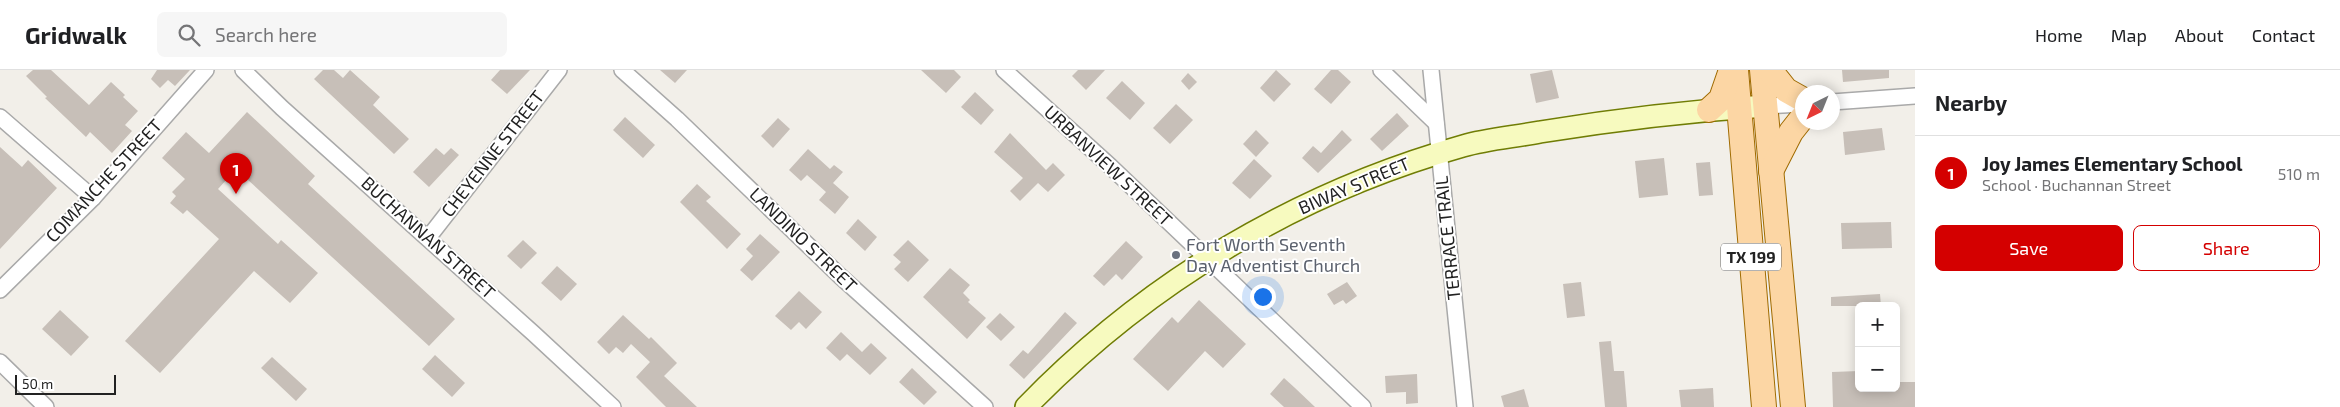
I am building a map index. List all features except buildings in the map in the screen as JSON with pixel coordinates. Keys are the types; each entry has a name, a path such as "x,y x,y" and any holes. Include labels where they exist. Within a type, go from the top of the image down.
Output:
{"main road":[{"path":"1709,110 1721,99 1731,70"},
{"name":"TX 199","path":"1736,70 1764,407"},
{"name":"TX 199","path":"1762,70 1793,407"},
{"path":"1770,70 1786,90 1795,95"},
{"path":"1770,171 1795,127"},
{"path":"1761,364 1789,362"}],"street":[{"name":"COMANCHE STREET","path":"0,290 93,198 206,70"},
{"name":"BUCHANNAN STREET","path":"243,70 612,407"},
{"name":"CHEYENNE STREET","path":"428,238 558,70"},
{"name":"LANDINO STREET","path":"622,70 676,119 841,278 986,407"},
{"name":"URBANVIEW STREET","path":"1004,70 1110,166 1363,407"},
{"path":"1382,70 1436,123"},
{"name":"TERRACE TRAIL","path":"1431,70 1465,407"},
{"path":"1840,101 1915,96"},
{"name":"BIWAY STREET","path":"1026,407 1096,340 1194,266 1273,220 1371,175 1465,145 1586,124 1709,110 1795,104"},
{"path":"0,117 93,198"},
{"path":"0,362 46,407"}],"place":[{"name":"Joy James Elementary School","path":"236,194"},
{"name":"Fort Worth Seventh Day Adventist Church","path":"1176,255"}]}
